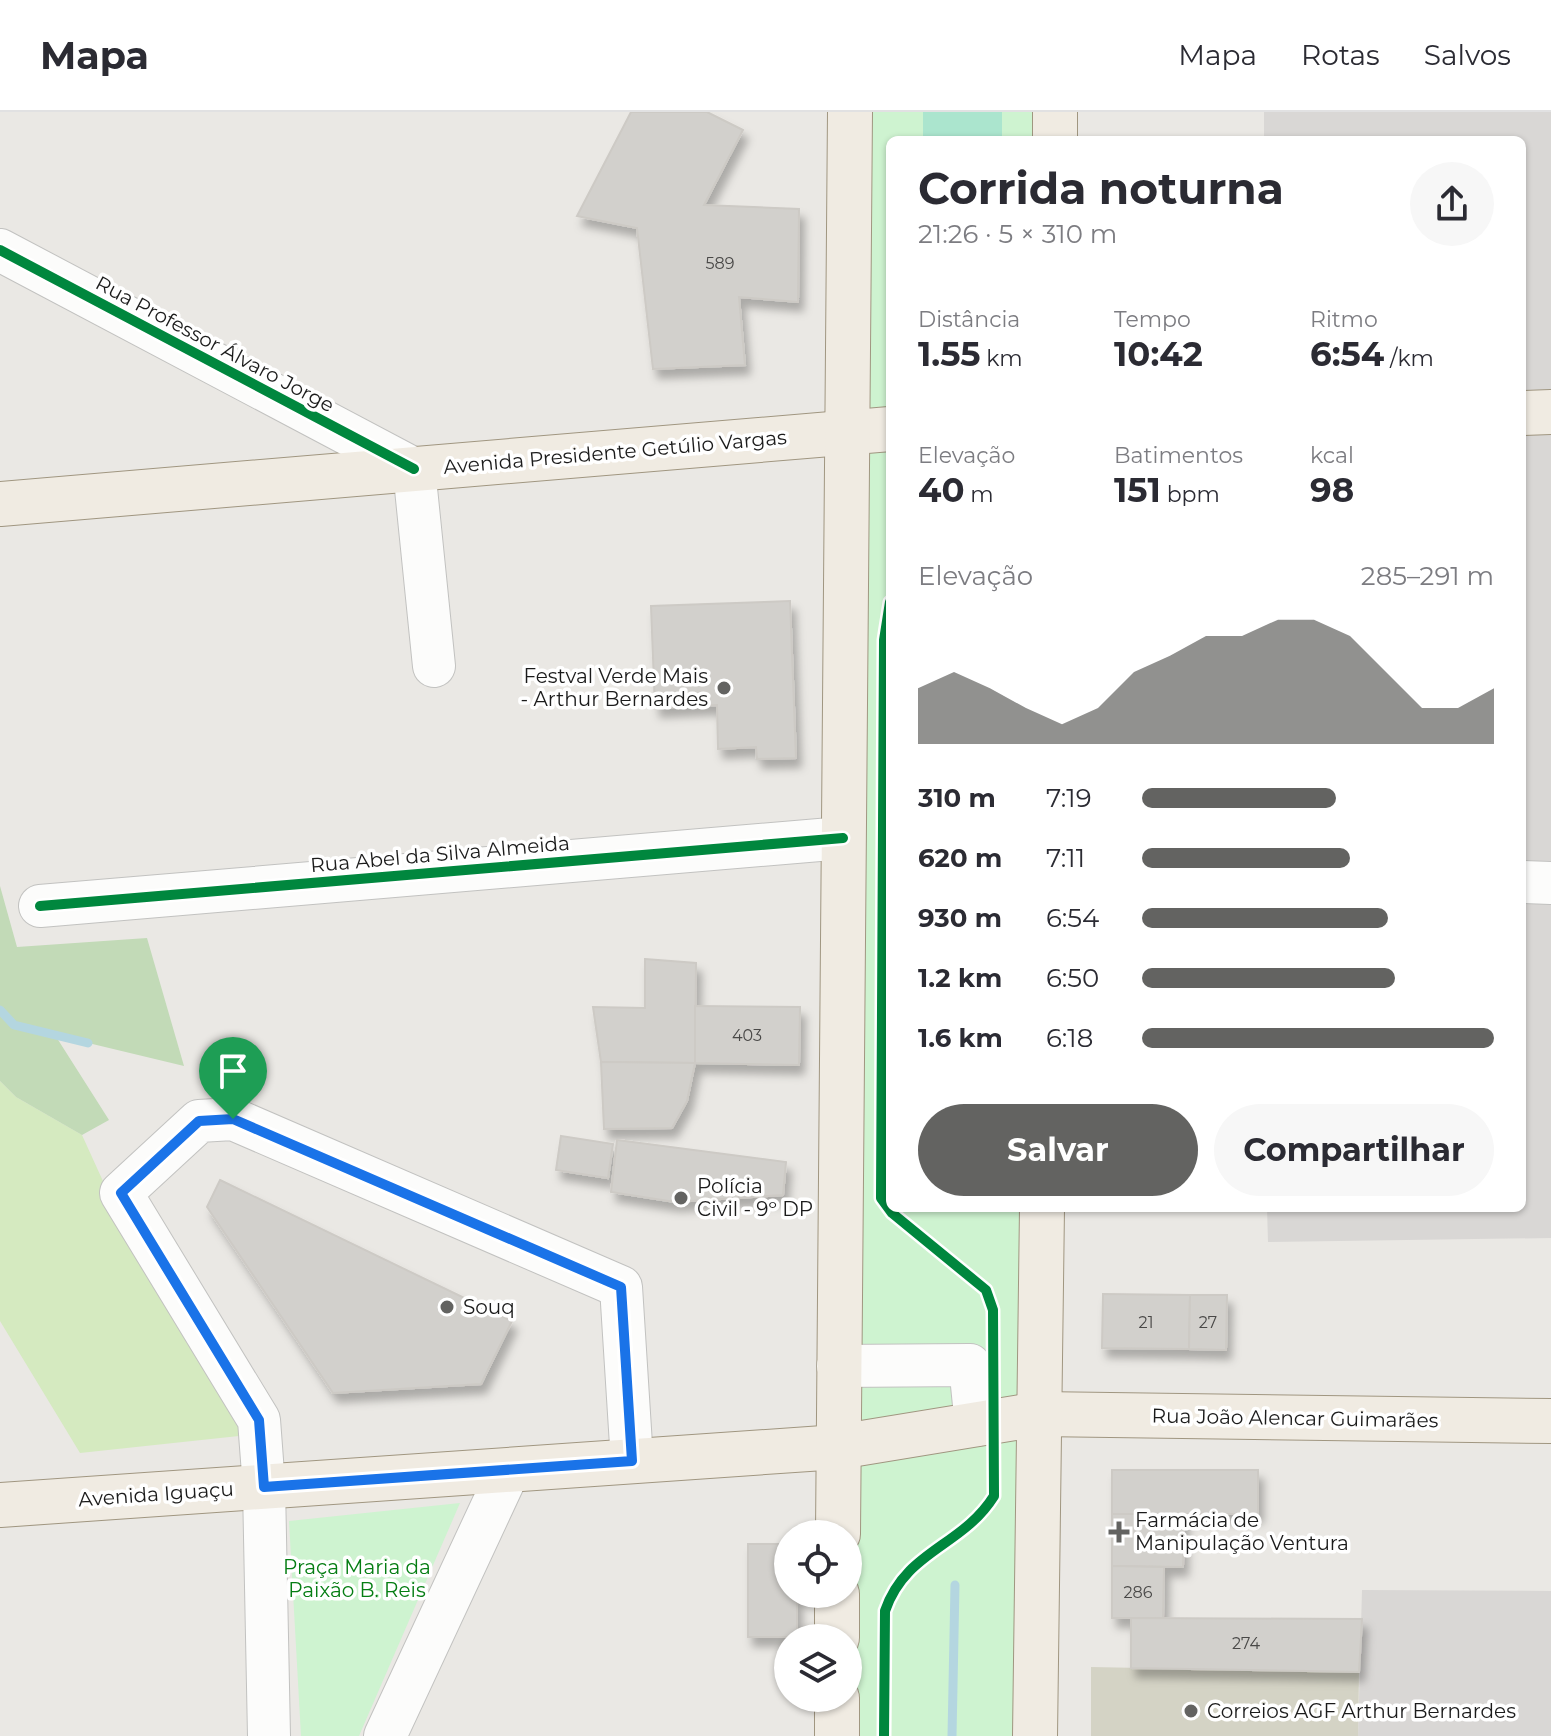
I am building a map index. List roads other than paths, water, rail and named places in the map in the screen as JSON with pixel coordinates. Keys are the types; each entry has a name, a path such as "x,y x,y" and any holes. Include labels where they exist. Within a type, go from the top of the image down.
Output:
{"main road":[{"path":"838,1520 849,112"},
{"path":"1055,112 1055,136"},
{"path":"1526,413 1551,412"},
{"name":"Avenida Presidente Getúlio Vargas","path":"0,504 886,429"},
{"path":"1035,1736 1042,1212"},
{"name":"Rua João Alencar Guimarães","path":"976,1425 1039,1414 1551,1421"},
{"name":"Avenida Iguaçu","path":"0,1505 838,1447 976,1425"},
{"path":"837,1712 837,1736"}],"street":[{"name":"Rua Professor Álvaro Jorge","path":"0,250 414,469"},
{"path":"414,469 434,666"},
{"name":"Rua Abel da Silva Almeida","path":"40,906 843,838"},
{"path":"1526,882 1551,883"},
{"path":"269,1736 264,1487 259,1420 121,1193 199,1121 233,1119 621,1287 632,1461"},
{"path":"838,1366 970,1365 976,1425"},
{"path":"385,1736 509,1470"}],"waterway":[{"path":"0,1010 14,1025 88,1043"},
{"path":"952,1736 955,1585"}],"place":[{"name":"Festval Verde Mais - Arthur Bernardes","path":"724,688"},
{"name":"Polícia Civil - 9º DP","path":"681,1198"},
{"name":"Souq","path":"447,1307"},
{"name":"Farmácia de Manipulação Ventura","path":"1119,1532"},
{"name":"Correios AGF Arthur Bernardes","path":"1191,1711"}],"park label":[{"name":"Praça Maria da Paixão B. Reis","path":"357,1578"}]}
